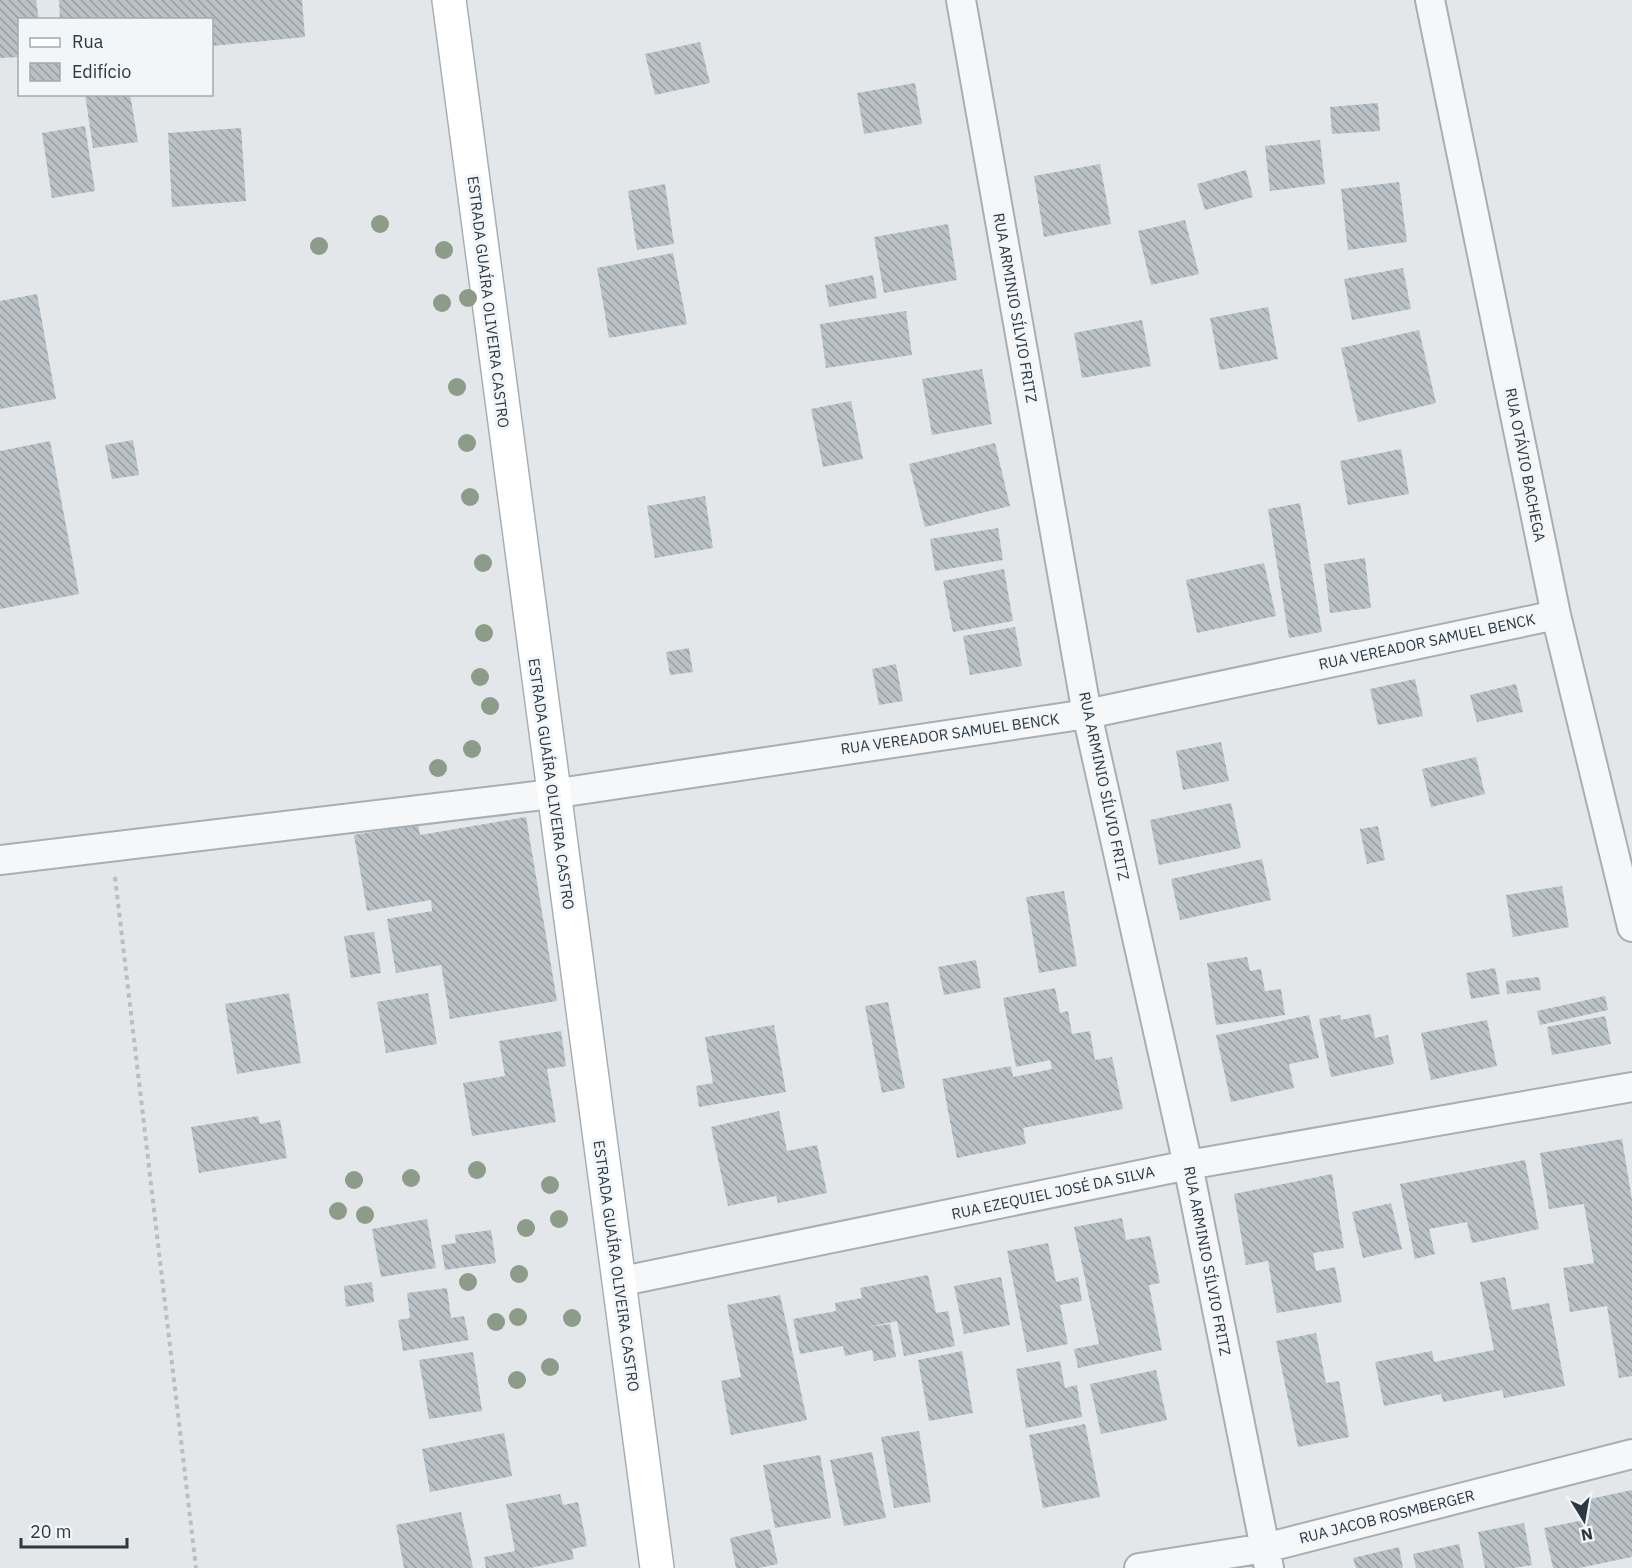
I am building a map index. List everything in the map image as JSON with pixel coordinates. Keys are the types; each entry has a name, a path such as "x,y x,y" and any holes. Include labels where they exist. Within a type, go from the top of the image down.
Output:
{"street":[{"name":"ESTRADA GUAÍRA OLIVEIRA CASTRO","path":"448,0 552,794 657,1568"},
{"name":"RUA ARMINIO SÍLVIO FRITZ","path":"961,0 1087,714 1188,1165 1267,1558"},
{"name":"RUA OTÁVIO BACHEGA","path":"1430,0 1556,615 1632,927"},
{"name":"RUA VEREADOR SAMUEL BENCK","path":"0,860 552,794 1087,714 1556,615"},
{"name":"RUA EZEQUIEL JOSÉ DA SILVA","path":"618,1282 1188,1165 1632,1087"},
{"name":"RUA JACOB ROSMBERGER","path":"1139,1568 1267,1558 1632,1454"}],"path":[{"path":"111,845 196,1568"}],"building":[{"path":"0,0 36,0 39,18 18,18 18,57 0,58"},
{"path":"59,0 302,0 305,37 213,46 213,18 60,18"},
{"path":"700,42 710,83 655,95 645,54"},
{"path":"915,83 922,124 864,134 857,93"},
{"path":"85,96 130,96 138,142 93,148"},
{"path":"1378,103 1380,131 1332,134 1330,107"},
{"path":"85,126 95,191 52,198 42,133"},
{"path":"241,128 246,201 172,207 168,133"},
{"path":"1320,140 1325,184 1270,191 1265,146"},
{"path":"1100,164 1111,224 1044,237 1034,176"},
{"path":"1246,170 1253,197 1205,210 1197,184"},
{"path":"1399,182 1407,242 1348,250 1341,189"},
{"path":"665,184 674,244 637,250 628,191"},
{"path":"1185,220 1199,274 1151,285 1138,231"},
{"path":"948,224 957,280 884,293 874,237"},
{"path":"673,253 687,324 609,338 597,268"},
{"path":"1403,268 1411,309 1352,320 1344,279"},
{"path":"873,275 877,298 829,307 825,285"},
{"path":"37,294 56,399 0,409 0,301"},
{"path":"1268,307 1278,359 1220,370 1210,318"},
{"path":"906,311 912,355 826,368 820,324"},
{"path":"1142,320 1151,366 1082,378 1074,333"},
{"path":"1419,330 1436,403 1358,422 1341,348"},
{"path":"982,369 992,424 932,435 922,379"},
{"path":"851,401 863,459 823,467 811,409"},
{"path":"133,440 139,475 112,479 105,445"},
{"path":"50,441 79,594 0,609 0,451"},
{"path":"995,443 1010,506 925,527 909,464"},
{"path":"1401,449 1409,494 1348,505 1340,461"},
{"path":"705,496 713,548 655,558 647,506"},
{"path":"1300,503 1322,632 1289,638 1268,509"},
{"path":"998,528 1003,560 935,571 930,539"},
{"path":"1365,558 1371,608 1330,613 1324,564"},
{"path":"1264,563 1276,616 1197,633 1186,580"},
{"path":"1004,569 1013,621 953,632 943,581"},
{"path":"1015,627 1022,666 970,675 963,636"},
{"path":"689,648 693,672 670,675 666,652"},
{"path":"896,664 903,701 879,705 872,669"},
{"path":"1415,679 1423,716 1378,725 1370,689"},
{"path":"1516,684 1523,712 1477,722 1470,695"},
{"path":"1221,742 1229,781 1183,790 1176,751"},
{"path":"1476,757 1485,794 1431,807 1422,769"},
{"path":"1231,803 1241,848 1159,865 1150,820"},
{"path":"526,817 557,1001 450,1019 441,965 396,973 387,919 432,911 431,900 367,911 354,835 418,824 420,835"},
{"path":"1378,826 1385,860 1367,864 1360,829"},
{"path":"1262,859 1271,900 1180,920 1171,879"},
{"path":"1562,886 1569,927 1513,937 1506,895"},
{"path":"1064,891 1077,966 1039,973 1026,897"},
{"path":"374,932 381,973 351,978 344,936"},
{"path":"1247,957 1250,971 1261,969 1265,991 1281,989 1285,1015 1216,1025 1207,963"},
{"path":"976,960 981,988 944,995 938,967"},
{"path":"1495,968 1500,994 1471,999 1466,973"},
{"path":"1539,977 1541,990 1507,994 1506,981"},
{"path":"1055,988 1060,1013 1068,1011 1072,1034 1090,1031 1095,1060 1112,1057 1123,1109 1023,1128 1026,1144 957,1158 942,1079 1011,1066 1013,1077 1052,1069 1050,1060 1016,1067 1003,998"},
{"path":"289,993 301,1063 237,1074 225,1004"},
{"path":"428,993 437,1044 386,1053 377,1002"},
{"path":"1605,996 1608,1010 1540,1025 1537,1011"},
{"path":"888,1002 905,1088 882,1093 865,1006"},
{"path":"1370,1014 1375,1038 1388,1035 1394,1064 1331,1077 1319,1019 1340,1015 1341,1020"},
{"path":"1309,1015 1319,1058 1289,1064 1294,1088 1231,1102 1216,1035"},
{"path":"1605,1016 1611,1044 1552,1055 1547,1027"},
{"path":"1487,1020 1497,1066 1431,1080 1421,1033"},
{"path":"774,1025 786,1092 699,1107 696,1086 713,1083 705,1037"},
{"path":"561,1031 566,1066 547,1069 556,1122 472,1136 463,1083 505,1076 499,1041"},
{"path":"779,1111 787,1151 817,1145 827,1193 778,1203 776,1196 728,1206 711,1127"},
{"path":"258,1116 260,1124 280,1120 287,1158 199,1173 191,1127"},
{"path":"1622,1139 1632,1200 1632,1376 1619,1378 1607,1306 1570,1312 1563,1268 1594,1263 1584,1204 1549,1209 1540,1153"},
{"path":"1525,1160 1539,1229 1472,1243 1467,1222 1429,1229 1435,1254 1415,1259 1400,1184"},
{"path":"1332,1174 1344,1248 1313,1253 1316,1271 1335,1267 1342,1302 1277,1313 1268,1261 1246,1265 1234,1194"},
{"path":"1391,1203 1402,1249 1363,1258 1352,1212"},
{"path":"1122,1218 1126,1240 1150,1236 1160,1283 1149,1285 1162,1350 1078,1368 1074,1349 1099,1344 1074,1227"},
{"path":"427,1219 436,1268 381,1277 372,1229"},
{"path":"491,1230 496,1263 445,1270 441,1245 456,1243 455,1235"},
{"path":"1048,1243 1056,1282 1078,1277 1082,1301 1060,1305 1068,1344 1027,1352 1007,1251"},
{"path":"928,1275 936,1313 948,1311 955,1346 904,1356 897,1321 868,1327 890,1324 896,1357 874,1361 872,1350 845,1356 843,1346 800,1354 793,1319 836,1311 835,1303 862,1298 860,1288"},
{"path":"1001,1277 1010,1325 964,1334 954,1286"},
{"path":"1505,1277 1512,1310 1549,1303 1565,1386 1504,1398 1502,1390 1443,1402 1441,1394 1384,1406 1375,1362 1432,1351 1434,1362 1494,1350 1480,1282"},
{"path":"372,1282 374,1302 346,1307 344,1286"},
{"path":"447,1288 451,1318 464,1316 469,1340 403,1351 398,1320 410,1318 407,1293"},
{"path":"780,1295 807,1420 731,1435 721,1381 741,1377 727,1305"},
{"path":"1316,1333 1326,1383 1339,1381 1349,1437 1298,1447 1276,1341"},
{"path":"962,1351 973,1413 929,1421 918,1360"},
{"path":"473,1352 482,1411 429,1419 419,1360"},
{"path":"1060,1361 1065,1388 1077,1385 1082,1417 1026,1428 1016,1369"},
{"path":"1156,1370 1167,1420 1101,1434 1090,1384"},
{"path":"1085,1424 1100,1497 1043,1508 1029,1435"},
{"path":"919,1431 931,1502 894,1508 881,1437"},
{"path":"504,1433 512,1476 430,1492 422,1449"},
{"path":"872,1452 886,1518 844,1526 830,1460"},
{"path":"820,1455 831,1518 775,1528 763,1465"},
{"path":"1632,1490 1632,1557 1579,1568 1553,1568 1544,1528 1589,1519 1585,1500"},
{"path":"560,1494 563,1505 578,1502 587,1546 572,1549 574,1559 530,1568 486,1568 484,1557 515,1551 506,1504"},
{"path":"461,1512 473,1568 404,1568 396,1525"},
{"path":"1524,1523 1532,1565 1514,1568 1485,1568 1478,1532"},
{"path":"770,1529 778,1564 759,1568 736,1568 730,1538"},
{"path":"1459,1544 1464,1568 1416,1568 1413,1554"},
{"path":"1399,1547 1403,1568 1356,1568 1353,1558"}]}
